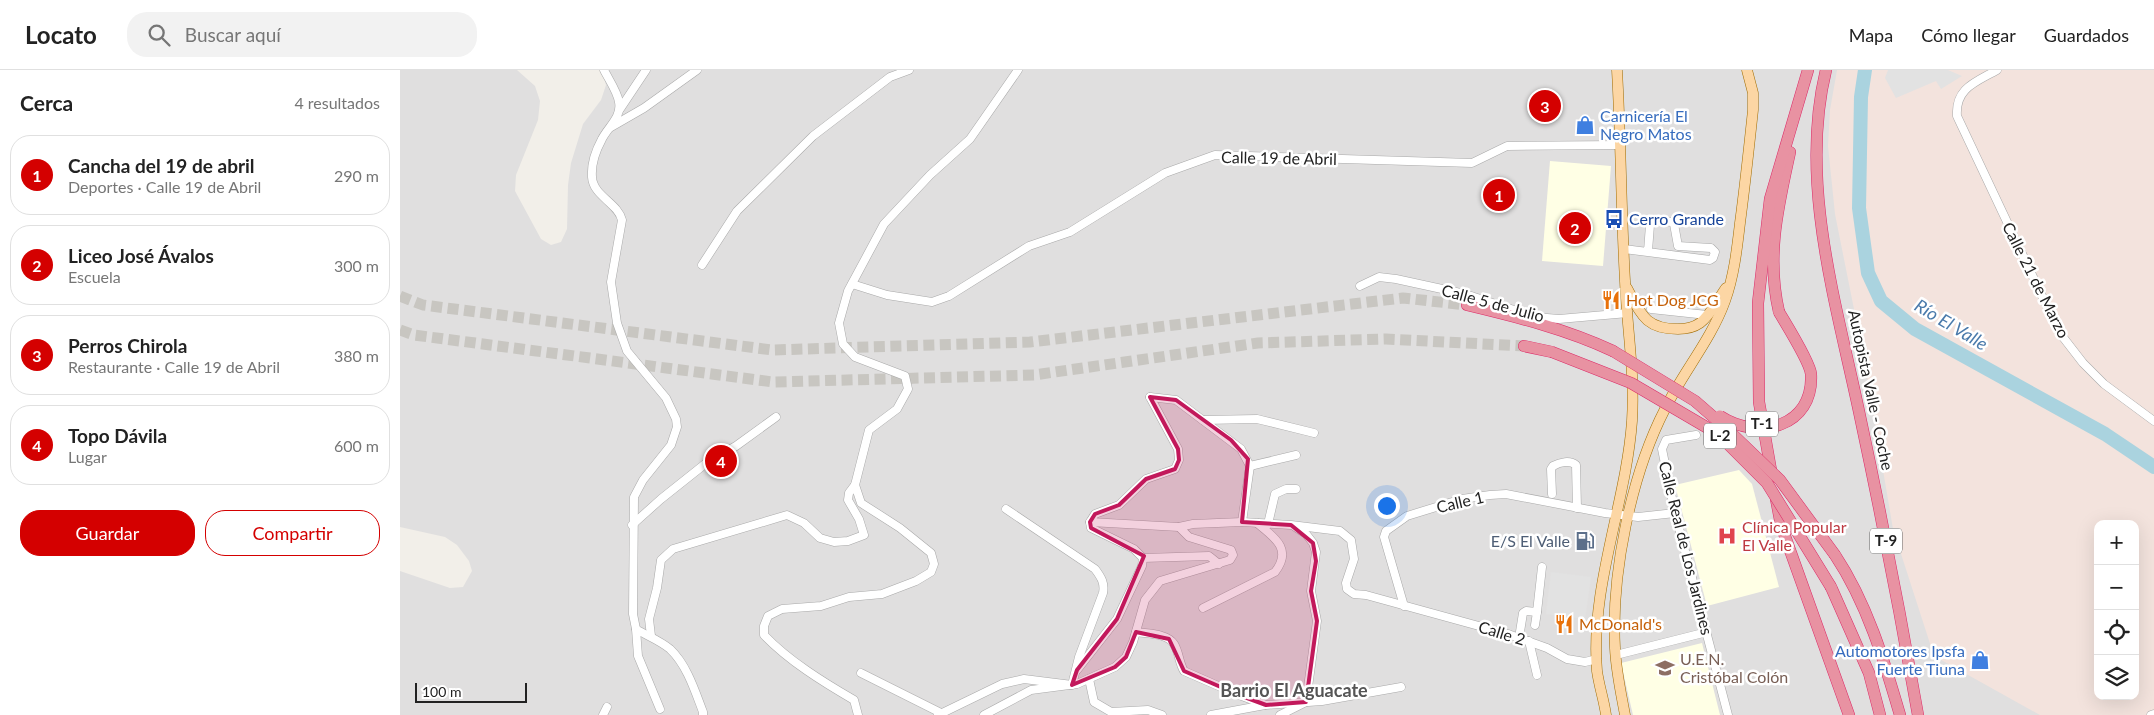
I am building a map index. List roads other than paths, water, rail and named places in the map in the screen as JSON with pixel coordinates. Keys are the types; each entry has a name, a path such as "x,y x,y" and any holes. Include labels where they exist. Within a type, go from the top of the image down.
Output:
{"highway":[{"path":"1695,400 1724,419 1741,426 1769,428 1780,426 1795,418 1804,404 1810,387 1811,371 1779,312 1774,288 1772,256 1780,196 1793,137 1791,123 1808,70"},
{"name":"Autopista Valle - Coche","path":"1827,70 1818,105 1815,149 1818,198 1830,272 1889,554 1918,715"},
{"name":"T-1","path":"1791,123 1770,200 1758,304 1759,402 1781,525 1849,715"},
{"name":"L-2","path":"1467,305 1531,320 1583,337 1613,351 1695,400 1780,480 1846,571 1877,642 1900,715"},
{"name":"L-2","path":"1524,346 1552,352 1631,383 1718,434 1767,483 1831,586 1869,673 1880,715"}],"main road":[{"path":"1606,715 1597,659 1603,582 1615,514 1624,478 1632,420 1633,369 1625,283 1617,70"},
{"path":"1625,715 1616,655 1617,590 1629,515 1646,452 1657,425 1665,408 1716,323 1732,279 1742,214 1753,110 1753,93 1747,70"},
{"path":"1625,283 1641,315 1656,326 1666,329 1693,327 1708,315 1732,279"}],"street":[{"path":"604,70 619,100 620,109"},
{"path":"646,70 620,109 611,127 602,138 593,162 592,178 599,193 620,212 622,220 611,282 616,324 627,351 666,398 676,419 676,435 671,445 643,480 634,497 632,525 633,614 638,656 660,709"},
{"path":"611,127 644,108 697,70"},
{"path":"702,265 737,211 756,190 813,136 892,73 909,70"},
{"path":"651,636 649,619 657,588 661,560 673,549 787,515 804,523 820,538 834,542 860,538 864,535 859,519 848,500 849,493 855,485 869,430 897,409 908,389 905,376 855,357 843,344 839,323 852,284 884,224 930,175 970,139 1018,70"},
{"name":"Calle 21 de Marzo","path":"1997,70 1967,87 1959,96 1957,116 2059,332 2082,363 2104,384 2154,421"},
{"name":"Calle 19 de Abril","path":"852,284 887,295 932,302 949,296 1029,246 1070,232 1165,173 1215,155 1472,163 1507,146 1621,145"},
{"path":"1624,250 1648,251 1710,260 1715,252 1711,248 1678,246 1674,224 1654,219 1650,225 1648,251"},
{"name":"Calle 5 de Julio","path":"1360,286 1379,277 1396,279 1465,294 1535,317 1558,319 1628,313"},
{"path":"1651,310 1708,315"},
{"path":"1219,564 1209,556 1143,558 1134,549 1091,528 1090,522 1095,514 1119,505 1146,479 1174,469 1180,460 1178,449 1150,397 1176,400 1241,449 1250,466 1242,522"},
{"path":"632,525 705,464 736,446 776,417"},
{"path":"1203,420 1257,419 1314,433"},
{"name":"Calle Real de Los Jardines","path":"1696,435 1666,440 1662,449 1675,513 1728,715"},
{"path":"1250,466 1296,455"},
{"path":"1552,494 1551,469 1553,466 1569,462 1573,463 1576,465 1576,508"},
{"path":"855,485 861,503 900,528 931,553 934,564 931,572 882,594 849,597 821,606 782,609 768,616 764,626 764,635 773,644 832,688 854,700 858,715"},
{"path":"1268,524 1274,494 1286,489 1296,489"},
{"name":"Calle 1","path":"1404,606 1384,537 1386,531 1407,516 1462,499 1506,494 1576,508 1629,515"},
{"path":"1006,509 1095,569 1102,578 1103,593 1079,657 1072,685"},
{"path":"1629,515 1638,517 1675,513"},
{"path":"1090,522 1179,528 1193,524 1242,522 1291,525 1306,534 1314,543 1316,552 1311,591 1316,621 1306,702"},
{"path":"1203,608 1275,572 1281,564 1282,552 1280,542 1257,523"},
{"name":"Calle 2","path":"1291,525 1340,531 1351,540 1354,559 1346,583 1347,589 1354,594 1366,595 1440,614 1529,641 1576,662 1597,659"},
{"path":"984,715 1030,690 1072,685 1115,667 1126,658 1136,632 1144,600 1160,581 1219,564 1230,560 1233,555 1231,550 1189,537 1179,528"},
{"path":"1077,670 1117,619 1142,566 1143,558"},
{"path":"1535,626 1542,567"},
{"path":"1518,638 1523,613 1526,611 1536,612"},
{"path":"636,629 651,636 670,649 678,658 693,686 703,712 702,715"},
{"path":"1136,632 1158,635 1169,639 1174,644 1180,665 1184,671 1239,695 1266,704"},
{"path":"1616,655 1707,632"},
{"path":"1529,641 1537,675"},
{"path":"861,673 940,714 979,693 1009,682 1024,679 1072,685"},
{"path":"1089,679 1094,702 1111,712 1148,710 1162,715"},
{"path":"1211,715 1266,704 1306,702 1368,694 1401,687"},
{"path":"1280,715 1306,702"}],"waterway":[{"name":"Río El Valle","path":"1865,70 1861,97 1859,208 1868,273 1881,301 1915,329 2105,434 2154,467"}],"tunnel":[{"path":"400,296 423,305 772,350 1030,342 1403,298 1467,305"},
{"path":"400,330 414,335 773,382 1034,375 1258,343 1386,339 1524,346"}],"place":[{"name":"Perros Chirola","path":"1545,106"},
{"name":"Carnicería El Negro Matos","path":"1585,125"},
{"name":"Cancha del 19 de abril","path":"1499,195"},
{"name":"Cerro Grande","path":"1614,219"},
{"name":"Liceo José Ávalos","path":"1575,228"},
{"name":"Hot Dog JCG","path":"1611,300"},
{"name":"Topo Dávila","path":"721,461"},
{"name":"Clínica Popular El Valle","path":"1727,536"},
{"name":"E/S El Valle","path":"1585,541"},
{"name":"McDonald's","path":"1564,624"},
{"name":"Automotores Ipsfa Fuerte Tiuna","path":"1980,660"},
{"name":"U.E.N. Cristóbal Colón","path":"1665,668"}],"district":[{"name":"Barrio El Aguacate","path":"1294,691"}]}
